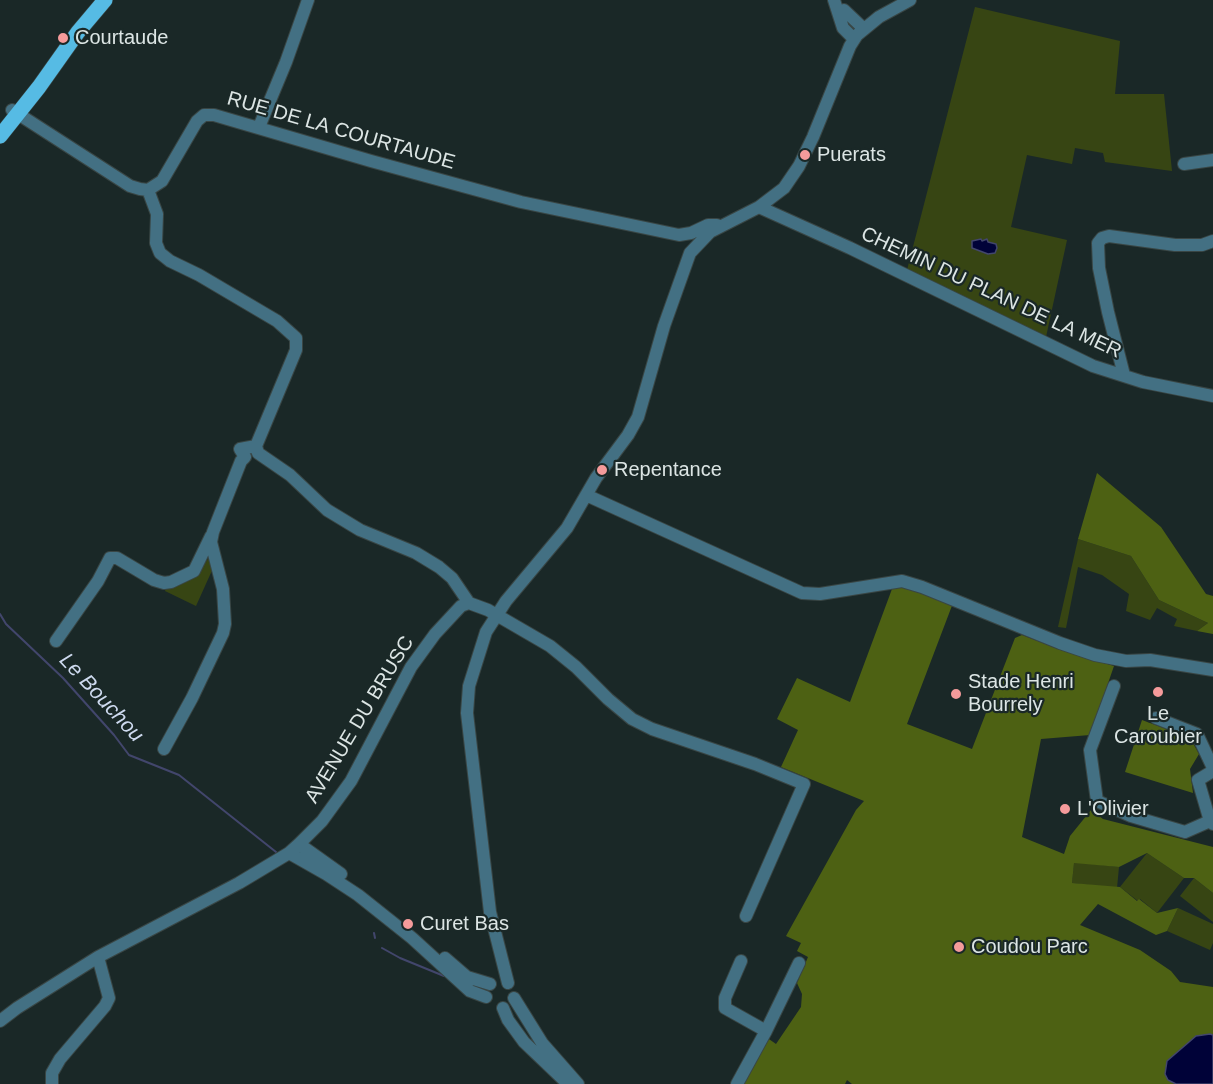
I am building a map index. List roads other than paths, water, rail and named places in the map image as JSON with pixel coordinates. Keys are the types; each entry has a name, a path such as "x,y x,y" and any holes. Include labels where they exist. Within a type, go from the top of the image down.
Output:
{"main road":[{"path":"0,136 75,22 95,0"},
{"path":"0,124 15,112 105,0"}],"street":[{"path":"259,127 308,0"},
{"path":"834,0 841,24 858,34"},
{"path":"486,997 498,982 504,965 490,912 467,713 473,666 486,632 496,614 567,528 638,417 664,326 686,261 694,248 710,232 759,207 784,188 799,166 819,125 858,34 910,0"},
{"path":"841,24 844,21 842,5"},
{"path":"842,5 858,34"},
{"path":"15,112 130,186 148,190 157,214 156,243 160,253 170,261 199,275 277,321 296,338 296,350 257,450"},
{"name":"RUE DE LA COURTAUDE","path":"148,190 162,181 196,121 204,114 259,127 377,163 520,202 685,234 708,225 721,225"},
{"path":"1184,164 1213,160"},
{"name":"CHEMIN DU PLAN DE LA MER","path":"759,207 850,248 1093,366 1143,382 1213,396"},
{"path":"685,234 694,236 694,248"},
{"path":"1124,375 1099,268 1098,243 1102,238 1109,236 1175,245 1202,245 1213,241"},
{"path":"56,641 93,588 110,558 117,558 154,580 164,583 194,571 213,532 243,453 257,450 290,475 327,510 360,530 416,553 439,567 452,578 469,603 496,614 557,652 632,719 652,729 804,784 746,916"},
{"path":"586,495 801,593 820,594 902,581 1095,655 1126,661 1150,660 1213,670"},
{"path":"164,748 192,698 223,633 225,624 223,589 211,542 213,532"},
{"name":"AVENUE DU BRUSC","path":"0,1021 98,957 239,883 289,853 322,821 351,781 411,667 435,634 461,606 469,603"},
{"path":"1114,686 1090,750 1097,801 1131,816 1185,832 1212,822 1198,780 1213,769 1197,735 1156,718"},
{"path":"289,853 358,895 412,938 470,991 486,997 492,1006 503,1008 510,1005 514,998 514,989 498,982 467,977 408,924 365,890 299,844"},
{"path":"52,1084 52,1074 60,1059 105,1006 109,998 98,957"},
{"path":"741,961 724,1005 725,1008 766,1031"},
{"path":"737,1084 799,963"},
{"path":"514,998 542,1043 578,1084"},
{"path":"503,1008 508,1020 524,1042 568,1084"}],"waterway":[{"name":"Le Bouchou","path":"0,614 6,624 63,678 129,755 179,775 276,852"},
{"name":"Le Bouchou","path":"374,933 375,938"},
{"name":"Le Bouchou","path":"382,948 444,976"}],"place":[{"name":"Courtaude","path":"63,38"},
{"name":"Puerats","path":"805,155"},
{"name":"Repentance","path":"602,470"},
{"name":"Le Caroubier","path":"1158,692"},
{"name":"Stade Henri Bourrely","path":"956,694"},
{"name":"L'Olivier","path":"1065,809"},
{"name":"Curet Bas","path":"408,924"},
{"name":"Coudou Parc","path":"959,947"}]}
